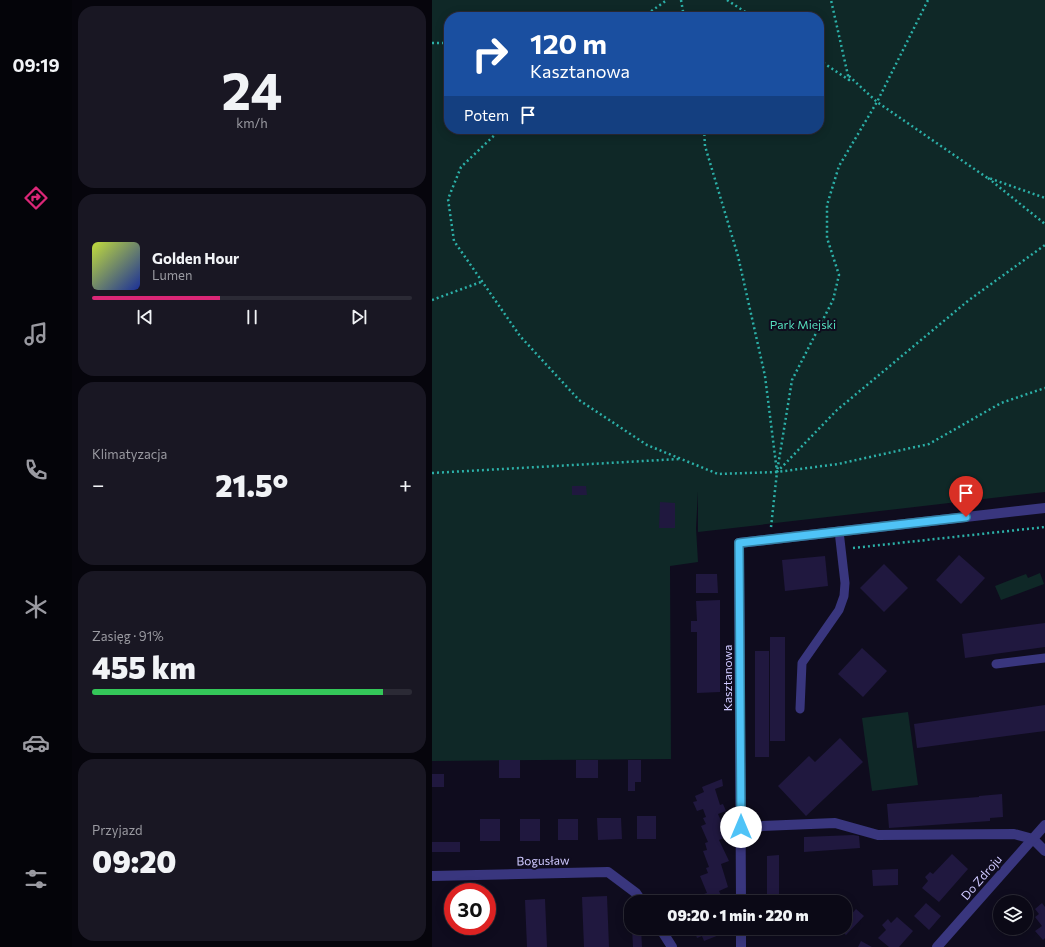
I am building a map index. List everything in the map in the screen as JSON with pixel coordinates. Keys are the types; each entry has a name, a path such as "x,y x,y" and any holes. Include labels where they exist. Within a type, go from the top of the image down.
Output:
{"street":[{"name":"Kasztanowa","path":"741,827 739,543 1045,508"},
{"path":"741,895 741,827 835,823 878,835 1014,834 1033,839 1045,851"},
{"name":"Do Zdroju","path":"937,947 1045,825"},
{"name":"Bogusław","path":"432,876 608,872 637,895"},
{"path":"664,935 672,947"},
{"path":"741,935 741,947"}],"lane":[{"path":"800,709 802,663 839,610 844,596 846,583 839,531"},
{"path":"996,664 1045,658"}],"path":[{"path":"650,12 667,0"},
{"path":"681,0 683,12"},
{"path":"727,0 745,12"},
{"path":"824,63 849,80 831,0"},
{"path":"770,539 777,472 792,380 833,300 839,275 827,238 827,205 839,166 877,102 928,0"},
{"path":"432,43 444,43"},
{"path":"848,76 877,102 986,177 1045,224"},
{"path":"496,134 461,167 448,199 454,241 481,282 520,336 579,400 647,445 718,474 777,472 838,464 928,444 1001,403 1045,388"},
{"path":"704,134 705,146 738,256 765,376 777,472"},
{"path":"986,177 1045,198"},
{"path":"777,472 836,410 969,300 1045,246"},
{"path":"432,300 481,282"},
{"path":"432,473 681,459"},
{"path":"841,549 1045,527"}],"green space":[{"name":"Park Miejski","path":"432,0 1045,0 1045,492 698,532 698,491 696,528 698,562 670,566 671,759 432,761"},
{"path":"1040,573 1044,584 1001,600 995,586 1026,574 1028,578"},
{"path":"908,712 918,785 872,791 862,718"}],"building":[{"path":"572,486 586,486 587,495 572,495"},
{"path":"660,502 675,503 675,528 659,528"},
{"path":"959,555 985,578 961,604 936,580"},
{"path":"825,556 828,586 785,591 782,560"},
{"path":"884,564 908,588 884,612 860,588"},
{"path":"696,574 717,574 718,593 696,593"},
{"path":"720,600 720,692 697,693 697,632 691,632 691,621 697,621 696,601"},
{"path":"1045,623 1045,647 965,658 962,634"},
{"path":"770,637 785,637 785,741 770,741"},
{"path":"862,648 887,671 863,697 838,674"},
{"path":"755,651 769,651 769,757 755,757"},
{"path":"1045,705 1045,731 917,748 914,724"},
{"path":"840,738 863,762 806,816 778,786 809,756 815,762"},
{"path":"499,760 520,760 520,778 499,778"},
{"path":"576,760 598,760 598,778 576,778"},
{"path":"628,760 641,760 641,782 635,782 635,791 628,791"},
{"path":"432,774 444,774 444,787 432,787"},
{"path":"722,779 723,786 715,789 720,805 723,804 726,811 718,814 728,836 719,840 729,861 721,864 728,887 719,891 721,895 704,895 707,893 700,876 708,873 706,868 709,867 703,851 707,850 705,843 708,842 701,826 706,824 703,818 706,817 703,809 697,811 693,802 697,801 695,796 704,792 702,787"},
{"path":"1002,794 1003,817 990,818 990,821 889,828 887,804"},
{"path":"637,816 656,816 656,839 637,839"},
{"path":"597,818 621,818 622,839 598,840"},
{"path":"480,819 500,819 500,841 480,841"},
{"path":"520,819 540,819 540,841 520,841"},
{"path":"558,819 578,819 578,840 558,840"},
{"path":"859,836 860,848 804,852 804,837"},
{"path":"432,842 460,842 460,852 432,852"},
{"path":"952,854 968,869 939,902 922,888 928,881 925,877 930,872 933,874"},
{"path":"779,855 779,895 767,895 767,856"},
{"path":"898,869 898,885 873,886 872,870"},
{"path":"607,896 609,947 584,947 582,897"},
{"path":"545,899 547,947 527,947 525,900"},
{"path":"926,903 941,916 929,930 914,916"},
{"path":"1042,903 1045,907 1045,938 1043,940 1035,931 1042,926 1035,917 1039,914 1035,909"},
{"path":"856,909 864,916 852,929 852,913"},
{"path":"897,917 913,931 899,947 889,947 878,938 886,930 882,925 888,919 891,923"},
{"path":"632,935 641,935 642,947 633,947"},
{"path":"696,935 719,935 704,941 702,936 697,938"},
{"path":"861,941 872,947 858,947"}],"route":[{"path":"741,827 739,543 966,517"}]}
